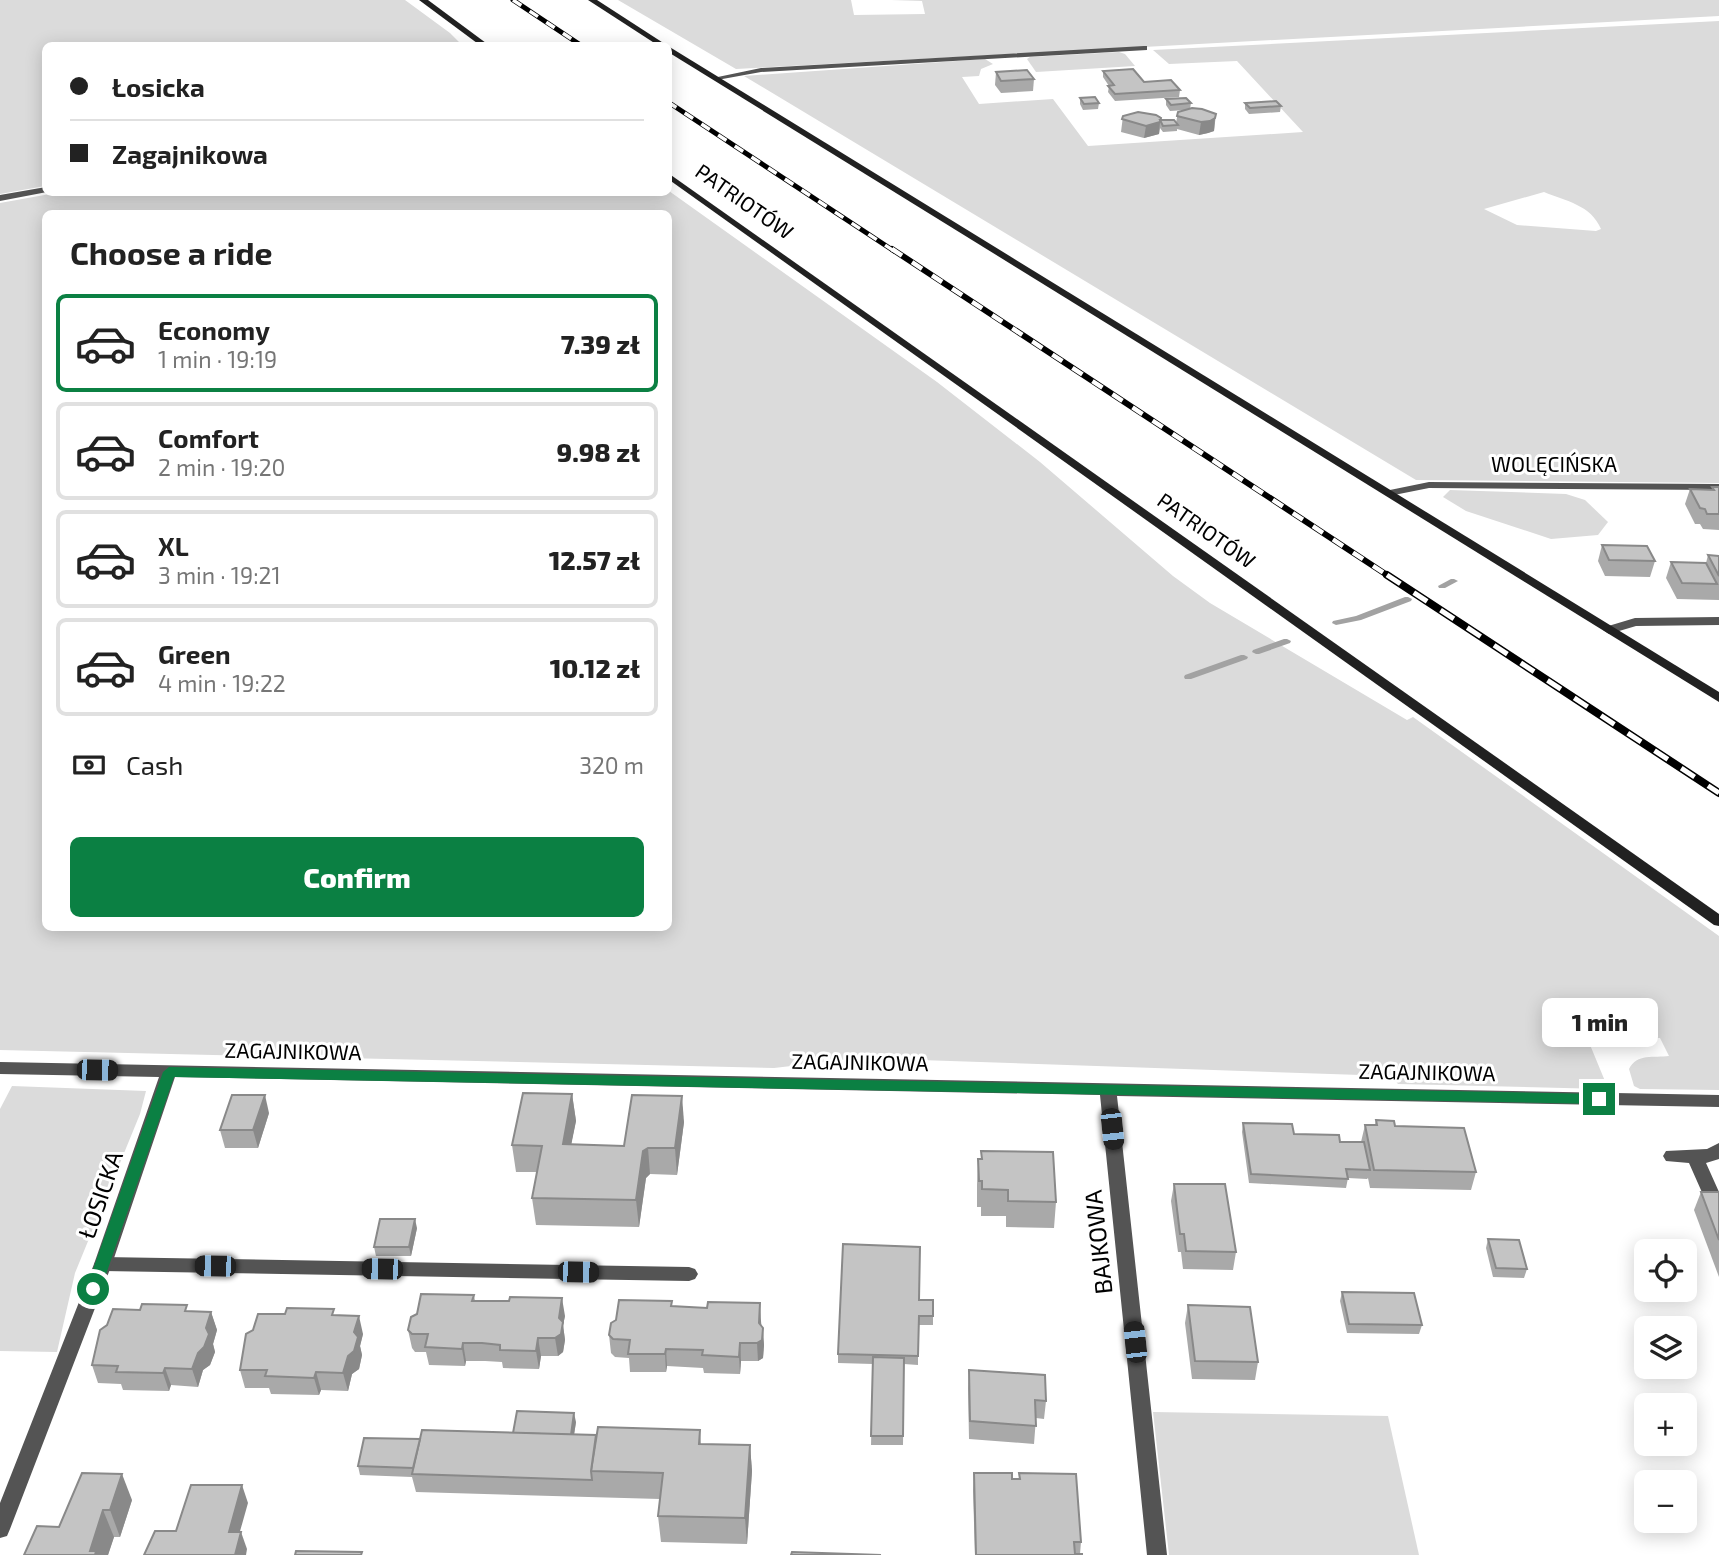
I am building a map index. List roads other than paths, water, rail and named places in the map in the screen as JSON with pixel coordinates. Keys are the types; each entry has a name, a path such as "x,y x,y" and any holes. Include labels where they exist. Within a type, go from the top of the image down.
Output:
{"main road":[{"path":"423,0 481,42"},
{"path":"592,0 659,42"},
{"path":"672,50 1719,698"},
{"name":"PATRIOTÓW","path":"672,178 1719,921"}],"street":[{"path":"717,78 761,70 1144,48"},
{"path":"0,198 42,191"},
{"name":"WOLĘCIŃSKA","path":"1389,493 1429,485 1719,487"},
{"path":"1609,630 1635,622 1719,621"},
{"name":"ZAGAJNIKOWA","path":"0,1068 1719,1101"},
{"name":"ŁOSICKA","path":"0,1529 103,1264 169,1072"},
{"name":"BAJKOWA","path":"1108,1090 1157,1555"},
{"path":"1672,1157 1714,1155 1719,1150"},
{"path":"1695,1157 1718,1210"},
{"path":"103,1264 689,1274"}],"waterway":[{"path":"1442,586 1454,581"},
{"path":"1336,623 1358,618 1408,599"},
{"path":"1256,652 1287,641"},
{"path":"1188,677 1244,657"}],"railway":[{"path":"513,0 576,42"},
{"path":"672,105 894,251"},
{"path":"892,249 1390,577"},
{"path":"1387,575 1719,793"}]}
